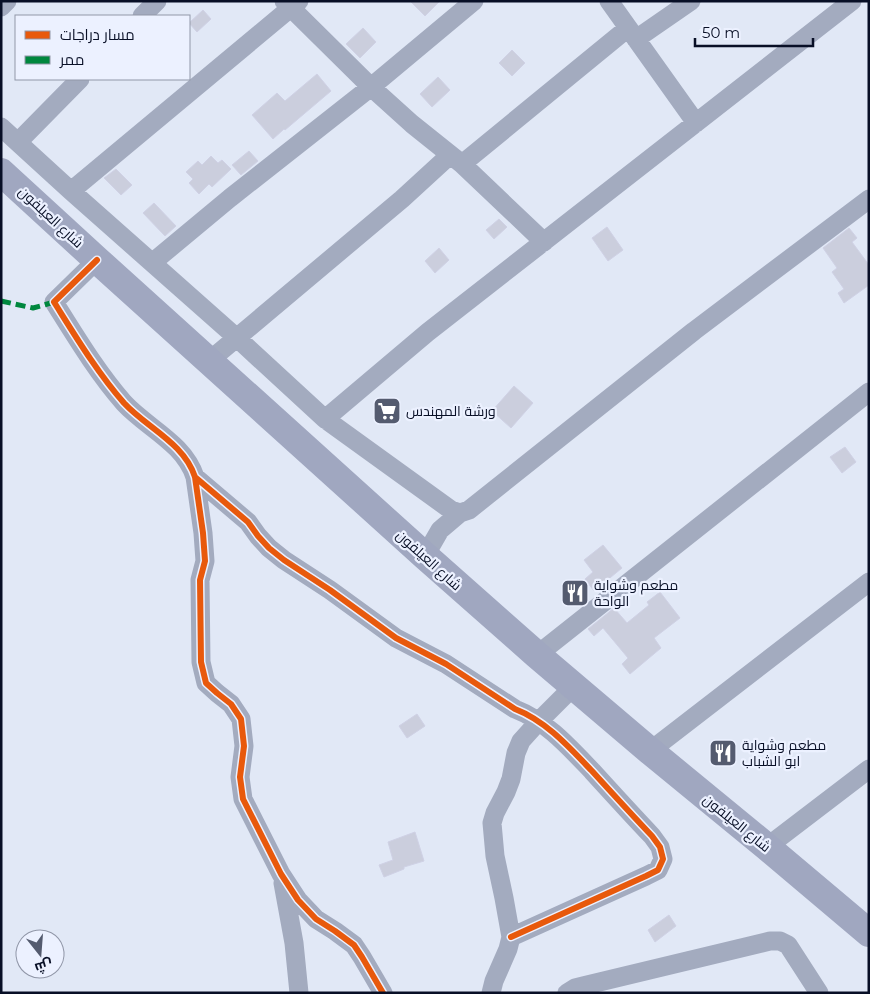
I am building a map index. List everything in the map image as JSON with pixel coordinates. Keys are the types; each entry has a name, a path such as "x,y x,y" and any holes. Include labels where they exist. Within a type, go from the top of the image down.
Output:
{"highway":[{"name":"شارع العيلفون","path":"1,172 425,556 573,687 869,933"}],"street":[{"path":"1,7 7,1"},
{"path":"143,15 157,1"},
{"path":"153,262 230,198 372,87 474,1"},
{"path":"609,1 696,122"},
{"path":"209,361 394,206 632,34 691,1"},
{"path":"325,419 428,332 852,1"},
{"path":"71,191 292,3 372,87 412,124 456,160 544,242"},
{"path":"18,142 79,80"},
{"path":"1,127 325,419 451,510 460,513"},
{"path":"425,556 440,530 460,513 469,510 677,344 869,199"},
{"path":"97,260 54,302 90,359 114,391 133,413 179,450 192,469 195,477 203,533 204,562 200,580 201,662 206,683 231,704 241,719 244,746 240,777 243,799 281,874 298,900 316,919 354,945 383,993"},
{"path":"537,655 869,392"},
{"path":"195,477 248,522 269,548 284,560 330,590 396,638 446,664 515,709 539,721 568,746 660,847 663,859 658,870 511,937"},
{"path":"650,751 869,582"},
{"path":"491,993 511,937 494,856 492,823 511,779 516,753 521,741 573,687"},
{"path":"767,848 869,770"},
{"path":"281,874 294,944 299,993"},
{"path":"567,993 583,986 770,941 780,941 788,945 819,993"}],"building":[{"path":"410,1 440,1 425,16"},
{"path":"203,10 211,19 197,32 190,22"},
{"path":"363,28 376,42 360,58 346,44"},
{"path":"512,50 525,63 512,76 499,63"},
{"path":"317,74 331,91 273,139 252,115 277,93 285,101"},
{"path":"438,77 450,90 432,107 420,94"},
{"path":"249,151 258,161 241,175 232,165"},
{"path":"211,156 218,163 222,160 231,169 212,187 209,184 199,194 189,183 193,179 186,172 198,161 202,165"},
{"path":"116,169 132,185 121,195 104,178"},
{"path":"154,203 176,226 165,236 143,213"},
{"path":"499,219 507,227 494,239 486,230"},
{"path":"607,227 623,250 608,261 592,238"},
{"path":"849,228 857,238 852,242 869,265 869,285 844,303 838,293 844,289 832,272 837,268 823,248"},
{"path":"439,248 449,260 435,273 425,261"},
{"path":"514,386 533,403 511,428 492,411"},
{"path":"845,447 856,462 842,473 830,457"},
{"path":"603,545 622,568 594,591 585,579 593,572 584,560"},
{"path":"660,592 680,618 654,638 661,648 630,674 622,664 628,658 603,628 594,636 588,629 614,608 627,623 649,605 647,602"},
{"path":"417,714 425,726 407,738 399,726"},
{"path":"415,832 424,861 404,867 404,869 384,877 379,865 393,860 388,842"},
{"path":"669,915 676,926 655,942 648,930"}],"marked path":[{"path":"1,301 33,308 54,302"}],"cycle path":[{"path":"97,260 54,302 87,354 114,391 133,412 174,445 190,465 195,477 205,561 200,580 201,662 206,683 231,704 241,719 244,746 240,777 243,799 281,874 298,900 316,919 354,945 383,993"},
{"path":"195,477 248,522 269,548 284,560 330,590 396,638 446,664 515,709 537,720 566,744 652,836 660,847 663,859 658,870 511,937"}],"place":[{"name":"ورشة المهندس","path":"387,411"},
{"name":"مطعم وشواية الواحة","path":"575,593"},
{"name":"مطعم وشواية ابو الشباب","path":"723,753"}]}
